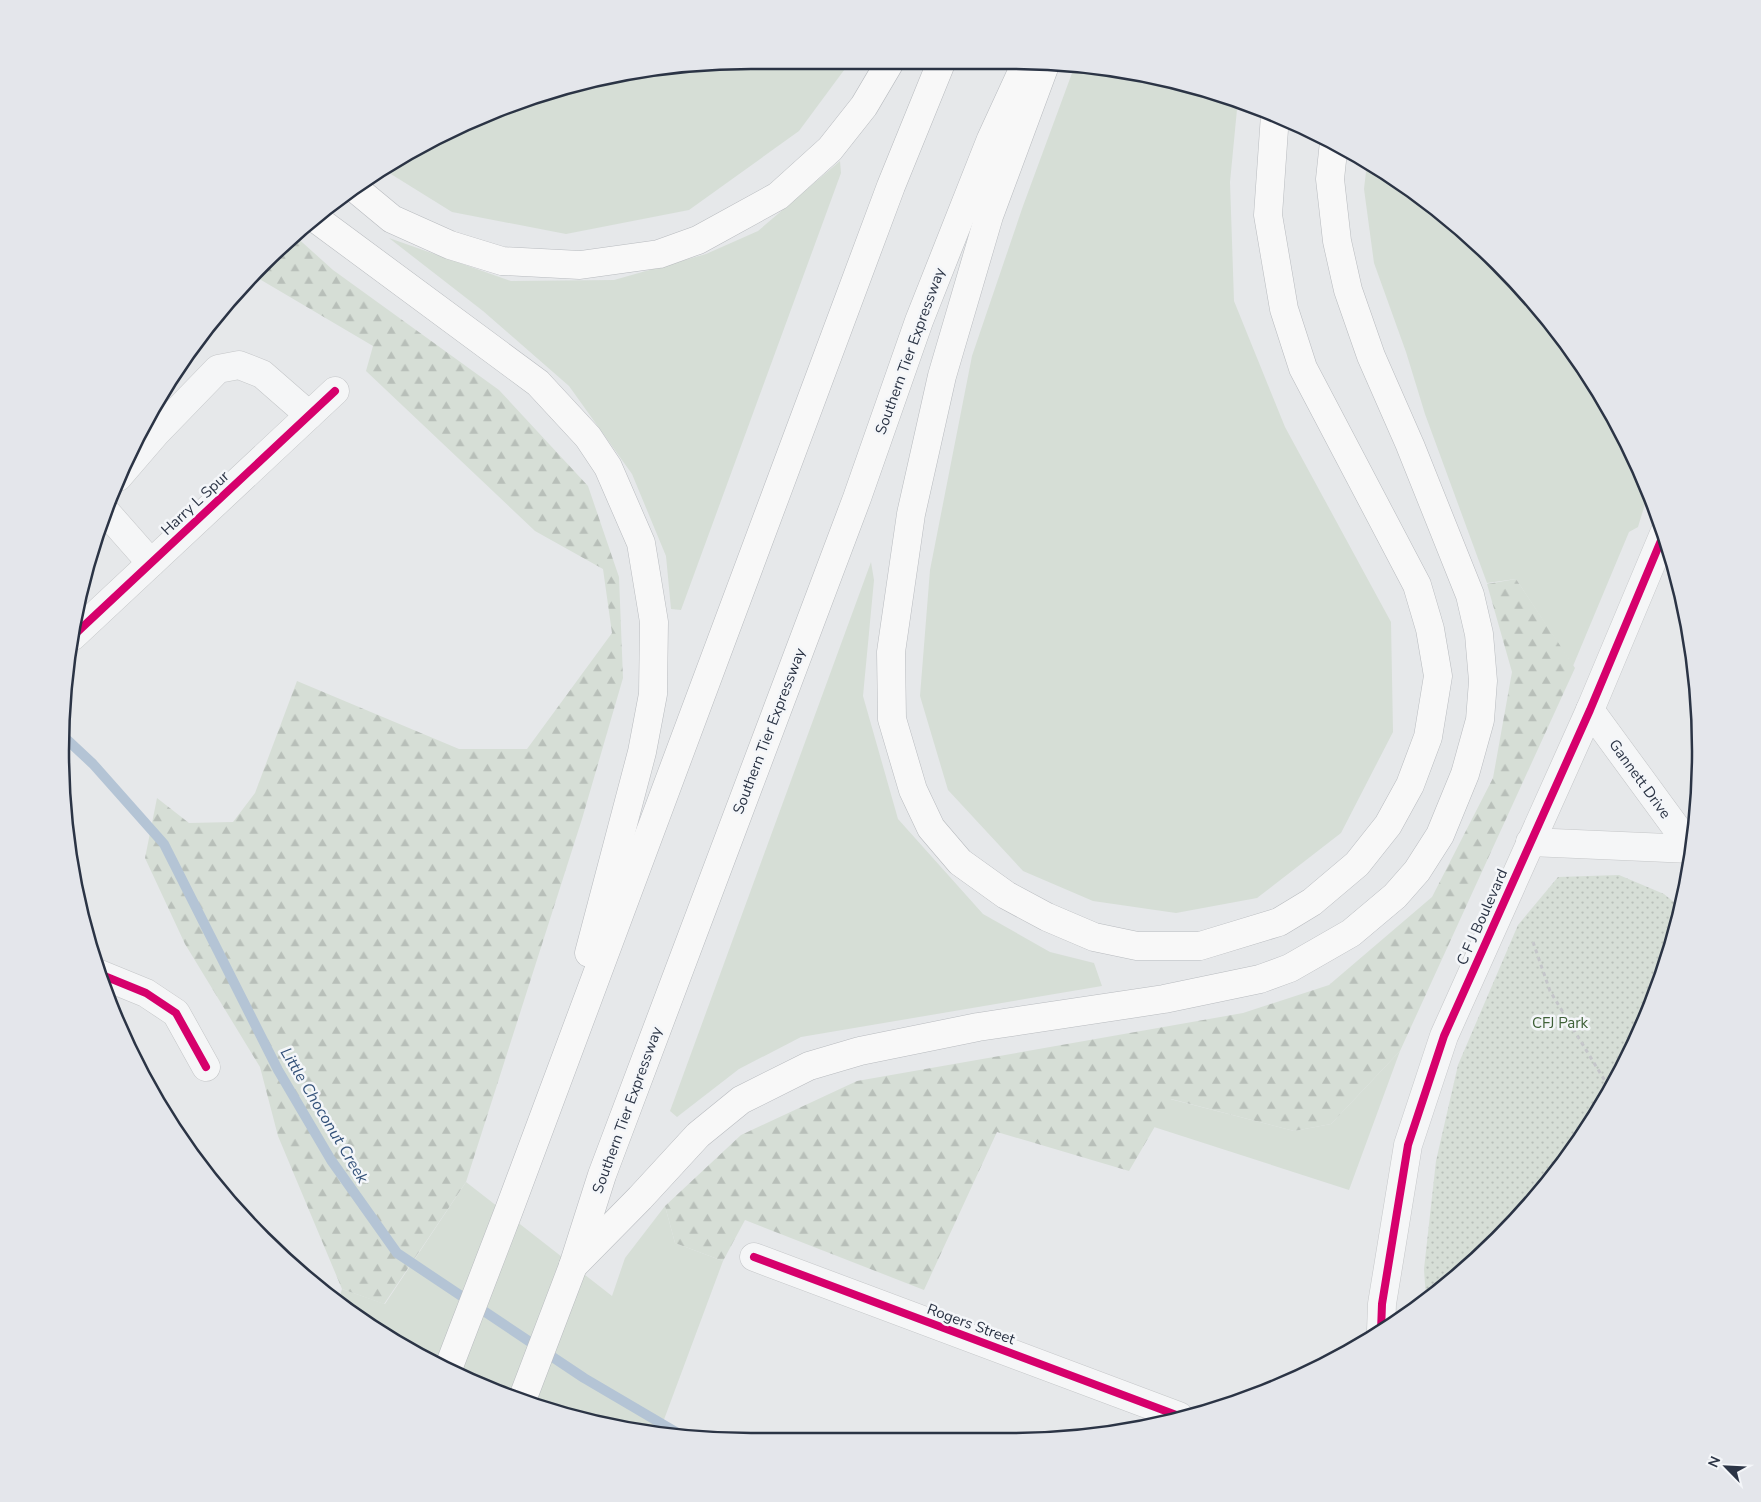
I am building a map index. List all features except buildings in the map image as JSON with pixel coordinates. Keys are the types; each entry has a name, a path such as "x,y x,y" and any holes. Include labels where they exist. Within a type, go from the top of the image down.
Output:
{"highway":[{"path":"360,193 392,219 450,245 502,261 580,265 659,254 698,240 778,196 830,149 864,106 886,69"},
{"path":"450,1363 548,1107 891,186 939,69"},
{"name":"Southern Tier Expressway","path":"524,1394 573,1266 602,1175 854,507 918,321 991,139 1024,69"},
{"path":"1044,70 989,216 942,376 911,514 891,652 892,719 913,790 931,828 960,862 1006,895 1047,918 1094,937 1137,946 1200,946 1279,922 1312,902 1357,864 1388,825 1410,785 1428,737 1438,676 1430,629 1417,585 1303,368 1284,309 1268,215 1274,122"},
{"path":"573,1266 640,1198 698,1134 741,1100 809,1066 860,1051 969,1028 1164,999 1260,979 1290,968 1352,933 1395,896 1417,871 1440,835 1465,774 1480,720 1483,680 1479,634 1470,595 1410,445 1371,356 1348,290 1337,241 1330,179 1333,150"},
{"path":"321,222 538,383 588,437 608,467 642,543 654,622 653,694 642,752 548,1107"}],"street":[{"path":"136,456 218,369 239,365 262,374 310,415"},
{"name":"Harry L Spur","path":"80,628 335,391"},
{"path":"111,517 151,563"},
{"name":"C F J Boulevard","path":"1381,1323 1382,1304 1408,1145 1444,1036 1590,710 1660,544"},
{"name":"Gannett Drive","path":"1590,710 1686,841"},
{"name":"Gannett Drive","path":"1530,842 1685,848"},
{"path":"108,977 146,993 176,1012 206,1066"},
{"name":"Rogers Street","path":"754,1257 1172,1413"}],"path":[{"path":"1532,942 1550,991 1606,1082"}],"green space":[{"path":"845,69 799,131 689,210 566,234 452,212 389,173 449,139 490,121 574,92 618,82 706,70"},
{"path":"1072,72 1143,82 1187,92 1237,108 1230,182 1234,301 1285,427 1391,622 1393,732 1341,833 1257,898 1176,913 1093,901 1023,871 948,790 920,696 930,570 972,356 1023,206"},
{"path":"840,161 841,173 681,610 671,609 666,556 632,474 569,386 483,311 389,238 511,281 614,280 706,254 758,231"},
{"path":"1366,170 1425,210 1460,238 1523,301 1577,372 1601,410 1622,449 1640,490 1645,503 1638,527 1629,532 1573,666 1516,579 1487,583 1425,414 1406,352 1374,263 1364,189"},
{"path":"299,240 333,270 499,390 588,486 619,577 623,678 582,819 466,1182 384,1304 342,1289 278,1136 260,1067 185,944 145,858 157,798 189,823 233,822 255,793 297,681 459,749 527,749 612,633 603,569 535,531 366,371 373,346 259,279"},
{"path":"871,562 874,580 863,696 898,819 983,914 1050,952 1094,963 1102,986 801,1037 739,1069 677,1117 670,1111"},
{"path":"1516,579 1575,668 1400,1051 1331,1124 1294,1131 1171,1099 1129,1171 997,1132 924,1290 745,1220 723,1261 675,1243 665,1206 741,1135 857,1081 1243,1013 1329,985 1432,897 1493,778 1512,672 1487,584"},
{"name":"CFJ Park","path":"1619,875 1664,894 1675,903 1656,970 1622,1053 1601,1092 1577,1130 1523,1201 1460,1264 1426,1292 1424,1269 1436,1161 1458,1065 1518,925 1558,877"},
{"path":"1400,1051 1349,1190 1154,1127 1170,1099 1294,1131 1331,1124"},
{"path":"466,1182 612,1296 625,1258 665,1206 675,1243 723,1261 661,1427 574,1410 490,1381 449,1363 410,1342 340,1295 342,1289 385,1304"}],"waterway":[{"name":"Little Choconut Creek","path":"69,742 93,764 164,844 278,1070 331,1160 397,1253 584,1378 669,1428"}],"cycle path":[{"path":"80,629 335,391"},
{"path":"1381,1323 1382,1304 1408,1145 1444,1036 1590,710 1660,544"},
{"path":"108,977 146,993 176,1013 206,1067"},
{"path":"754,1257 1172,1413"}]}
